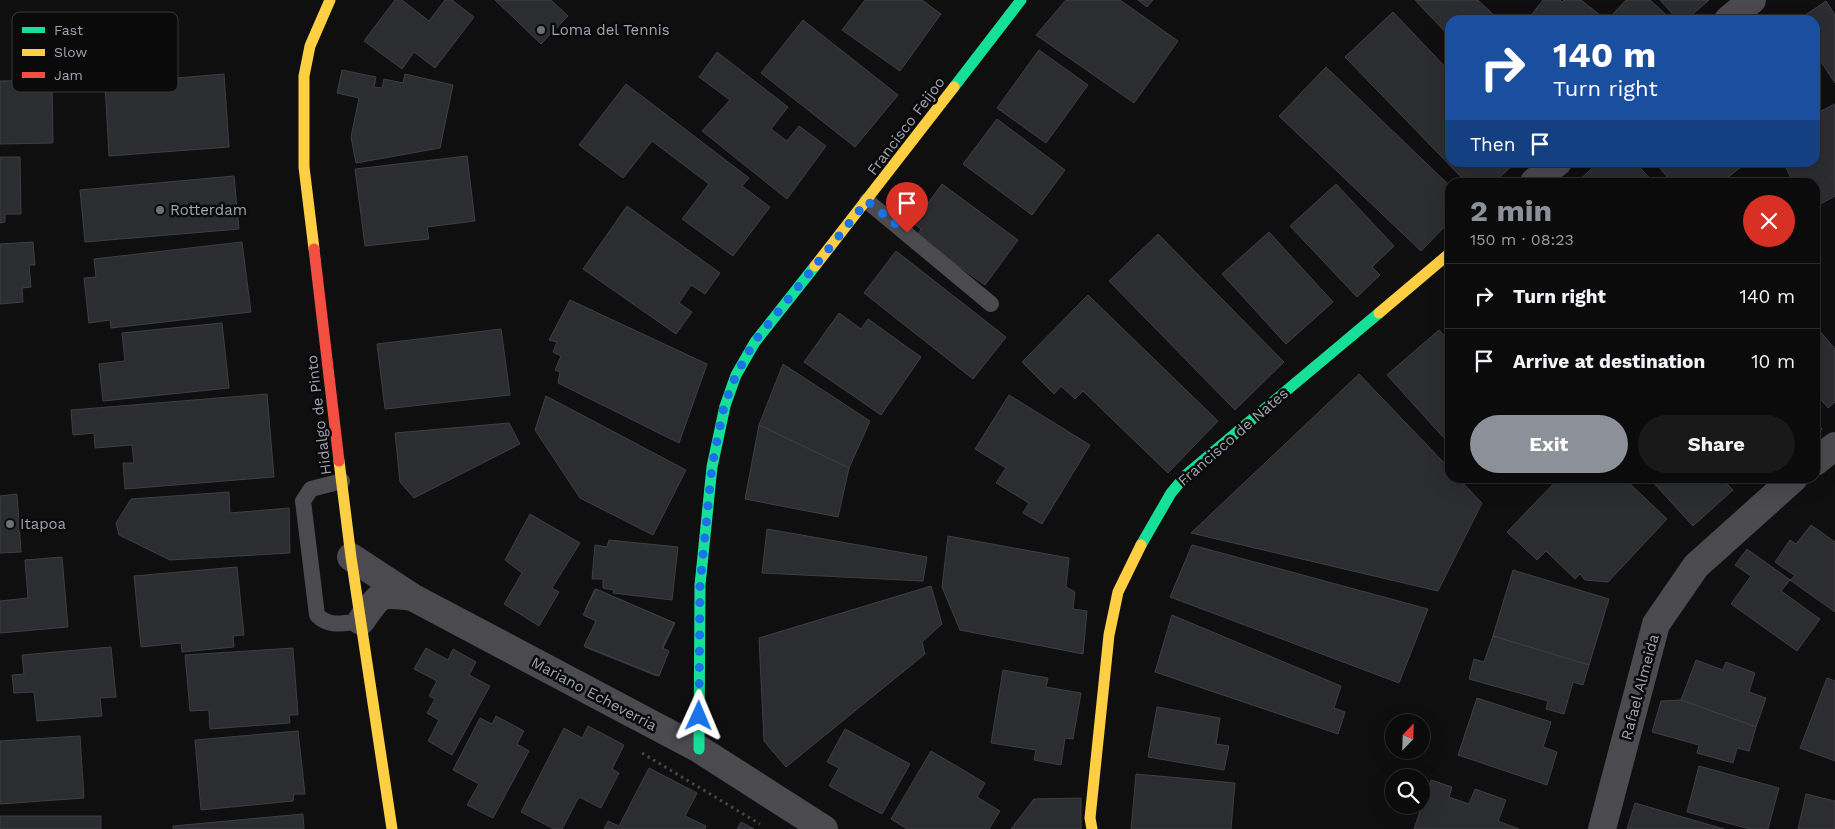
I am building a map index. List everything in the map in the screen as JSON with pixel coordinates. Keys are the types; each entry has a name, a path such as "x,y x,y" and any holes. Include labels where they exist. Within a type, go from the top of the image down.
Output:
{"street":[{"name":"Hidalgo de Pinto","path":"330,0 310,46 304,76 304,167 351,557 392,829"},
{"name":"Francisco Feijoo","path":"699,749 700,585 712,466 724,406 736,375 754,342 867,201 1021,0"},
{"path":"1734,15 1752,0"},
{"path":"1539,178 1552,167"},
{"name":"Francisco de Nates","path":"1092,829 1090,818 1108,635 1118,592 1137,552 1166,500 1187,474 1445,257"},
{"path":"1820,458 1835,446"},
{"name":"Rafael Almeida","path":"1602,829 1656,624 1696,566 1788,483"},
{"name":"Mariano Echeverria","path":"351,557 412,597 699,749 824,829"},
{"name":"Mariano Echeverria","path":"361,621 380,597 390,593 412,597"}],"lane":[{"path":"867,201 991,304"},
{"path":"342,481 311,488 303,502 316,615 329,624 361,621"}],"path":[{"path":"641,752 769,829"}],"building":[{"path":"395,0 402,0 429,21 445,0 452,0 474,17 435,68 414,52 402,69 364,41"},
{"name":"Loma del Tennis","path":"495,0 551,0 568,16 541,44"},
{"path":"865,0 922,0 941,14 900,71 842,30"},
{"path":"1066,0 1120,0 1178,41 1134,103 1036,35"},
{"path":"1138,0 1153,0 1147,7"},
{"path":"1415,0 1478,0 1494,15 1445,15 1445,32"},
{"path":"1543,0 1560,0 1562,2 1564,0 1581,0 1600,15 1532,15"},
{"path":"1626,0 1650,0 1666,15 1612,15"},
{"path":"1660,0 1709,0 1692,15 1674,15"},
{"path":"1826,1 1835,15 1835,83 1820,60 1820,15 1805,15"},
{"path":"1393,12 1445,67 1445,160 1345,57"},
{"path":"803,20 898,95 855,147 761,73"},
{"path":"1039,50 1088,85 1046,143 997,108"},
{"path":"717,52 788,107 771,129 787,141 799,126 826,146 787,199 702,131 730,100 699,77"},
{"path":"1326,67 1445,181 1445,226 1421,251 1279,116"},
{"path":"342,70 376,77 374,87 382,88 384,79 403,83 405,74 453,85 440,148 356,163 351,137 359,98 337,93"},
{"path":"224,74 229,147 109,156 105,92 178,92 178,78"},
{"path":"0,81 12,81 12,92 52,92 53,143 0,144"},
{"path":"626,84 749,178 742,186 770,207 733,256 682,219 709,184 652,141 623,178 579,145"},
{"path":"1835,104 1835,196 1820,204 1820,178 1791,178 1786,167 1820,167 1820,112"},
{"path":"997,119 1065,170 1032,215 963,164"},
{"path":"467,156 475,221 427,227 429,239 365,246 355,169"},
{"path":"0,157 20,157 21,214 5,214 5,222 0,223"},
{"path":"1451,167 1511,167 1499,178 1462,178"},
{"path":"1594,167 1640,167 1649,178 1581,178"},
{"path":"1659,167 1741,167 1727,178 1668,178"},
{"name":"Rotterdam","path":"234,176 239,229 85,242 80,190"},
{"path":"942,184 1018,240 985,285 917,236 921,229 913,223"},
{"path":"1336,184 1394,246 1372,267 1380,275 1357,297 1290,226"},
{"path":"627,206 720,273 705,294 691,285 679,303 692,312 676,334 583,269"},
{"path":"1269,232 1333,302 1286,344 1222,274"},
{"path":"1158,234 1284,362 1235,410 1109,281"},
{"path":"33,242 35,265 29,265 31,287 22,288 23,302 0,304 0,244"},
{"path":"242,242 251,312 111,328 110,320 89,323 84,278 96,277 94,259"},
{"path":"896,251 1006,337 973,379 864,293"},
{"path":"1088,295 1218,421 1168,473 1083,391 1075,399 1061,386 1054,394 1022,362"},
{"path":"570,300 707,364 679,443 558,383 560,372 555,370 561,356 553,352 557,342 549,340"},
{"path":"839,313 861,329 868,319 921,357 881,415 804,362"},
{"path":"222,323 229,388 103,401 99,364 125,361 122,333"},
{"path":"501,329 510,395 385,409 377,344"},
{"path":"1439,330 1445,337 1444,438 1387,375"},
{"path":"1820,331 1835,349 1835,402 1828,408 1820,398"},
{"path":"783,364 870,421 849,468 759,425"},
{"path":"1359,374 1445,464 1445,483 1463,483 1482,503 1438,591 1191,533"},
{"path":"267,394 274,477 125,489 123,463 134,463 132,445 95,448 94,433 73,435 71,410"},
{"path":"1009,395 1090,445 1042,524 1023,513 1029,503 996,483 1006,468 975,449"},
{"path":"546,396 686,470 653,535 580,498 535,430"},
{"path":"509,423 520,444 414,498 400,482 395,433"},
{"path":"759,425 849,468 838,517 745,499"},
{"path":"1554,483 1629,483 1667,519 1608,582 1585,580 1580,574 1575,579 1546,551 1537,560 1507,532"},
{"path":"1654,483 1726,483 1733,490 1693,526"},
{"path":"229,492 230,513 289,508 290,553 170,560 119,535 116,523 131,499"},
{"name":"Itapoa","path":"17,494 21,552 0,553 0,496"},
{"path":"530,514 580,543 552,588 559,592 539,626 504,604 522,573 505,560"},
{"path":"1811,525 1835,542 1835,612 1790,580 1795,576 1775,562 1790,540 1796,544"},
{"path":"767,529 927,557 923,581 762,573"},
{"path":"948,536 1069,558 1066,587 1075,592 1073,609 1087,611 1083,654 960,630 942,587"},
{"path":"609,540 678,547 672,600 613,593 614,590 603,588 603,579 592,579 595,545 607,547"},
{"path":"1192,545 1428,609 1399,683 1170,597"},
{"path":"1747,549 1790,580 1781,591 1820,619 1797,651 1731,604 1751,576 1735,565"},
{"path":"62,557 68,627 0,633 0,601 28,598 25,560"},
{"path":"237,567 244,635 233,636 234,647 182,652 181,643 141,647 134,576"},
{"path":"1513,570 1609,599 1589,665 1493,636"},
{"path":"931,586 942,624 922,642 925,654 786,767 764,741 759,638"},
{"path":"595,589 675,623 662,650 668,653 657,676 585,647 598,616 585,610"},
{"path":"596,589 674,623 662,648 669,651 659,676 584,646 596,621 583,615"},
{"path":"1172,615 1341,686 1334,708 1345,712 1338,734 1155,672"},
{"path":"1493,636 1589,665 1583,685 1573,682 1564,714 1546,709 1548,701 1469,679 1474,659 1484,662"},
{"path":"111,647 116,697 100,698 102,716 37,721 34,692 14,693 12,675 24,674 22,655"},
{"path":"293,648 298,715 289,715 290,723 210,729 209,710 190,711 185,655"},
{"path":"426,648 448,660 453,649 476,662 469,675 490,686 452,755 428,741 439,720 427,713 435,699 429,696 437,681 414,669"},
{"path":"1696,660 1723,670 1726,662 1755,673 1749,692 1766,698 1756,727 1681,700"},
{"path":"1003,670 1048,678 1046,687 1081,693 1073,739 1065,738 1061,765 1034,760 1036,750 991,743"},
{"path":"1827,678 1835,681 1835,761 1800,748"},
{"path":"1477,698 1551,722 1543,747 1557,752 1547,785 1458,755"},
{"path":"1681,700 1756,727 1749,751 1737,748 1733,763 1697,753 1699,745 1652,732 1661,701"},
{"path":"1157,707 1220,718 1216,744 1229,746 1224,770 1148,757"},
{"path":"496,716 524,731 517,744 529,751 493,818 467,805 479,784 453,770 480,718 492,724"},
{"path":"588,726 624,745 612,769 619,773 601,808 579,797 562,829 554,829 521,812 564,728 582,738"},
{"path":"845,729 910,764 882,814 829,786 839,768 827,762"},
{"path":"298,731 305,794 294,794 293,801 201,810 195,740"},
{"path":"80,736 84,798 0,804 0,741"},
{"path":"931,751 985,783 977,797 1000,811 989,829 907,829 891,819"},
{"path":"1699,766 1779,788 1768,829 1750,829 1687,812"},
{"path":"649,768 697,793 685,816 706,826 705,829 604,829 608,821 619,826"},
{"path":"1136,774 1235,783 1231,829 1131,829"},
{"path":"1431,780 1452,787 1449,797 1469,804 1475,789 1506,800 1498,821 1519,829 1414,829 1419,814 1430,814"},
{"path":"1806,794 1835,801 1835,829 1798,829"},
{"path":"1081,798 1081,829 1011,829 1034,799"},
{"path":"1635,803 1724,829 1627,829"},
{"path":"303,814 304,829 173,829 173,826"},
{"path":"0,816 101,816 101,829 0,829"},
{"path":"741,822 754,829 737,829"}],"traffic: fast":[{"path":"954,87 1021,0"},
{"path":"699,749 700,585 712,467 725,406 736,375 755,342 815,266"},
{"path":"1141,545 1171,493 1187,474 1379,313"}],"traffic: slow":[{"path":"314,249 304,167 304,76 310,46 330,0"},
{"path":"815,266 954,87"},
{"path":"1379,313 1445,257"},
{"path":"339,461 351,557 392,829"},
{"path":"1092,829 1090,818 1109,635 1118,592 1141,545"}],"traffic: jam":[{"path":"314,249 339,461"}],"place":[{"name":"Loma del Tennis","path":"541,30"},
{"name":"Rotterdam","path":"160,210"},
{"name":"Itapoa","path":"10,524"}],"route":[{"path":"699,716 700,585 712,466 724,406 736,375 754,342 867,201 907,233"}]}
